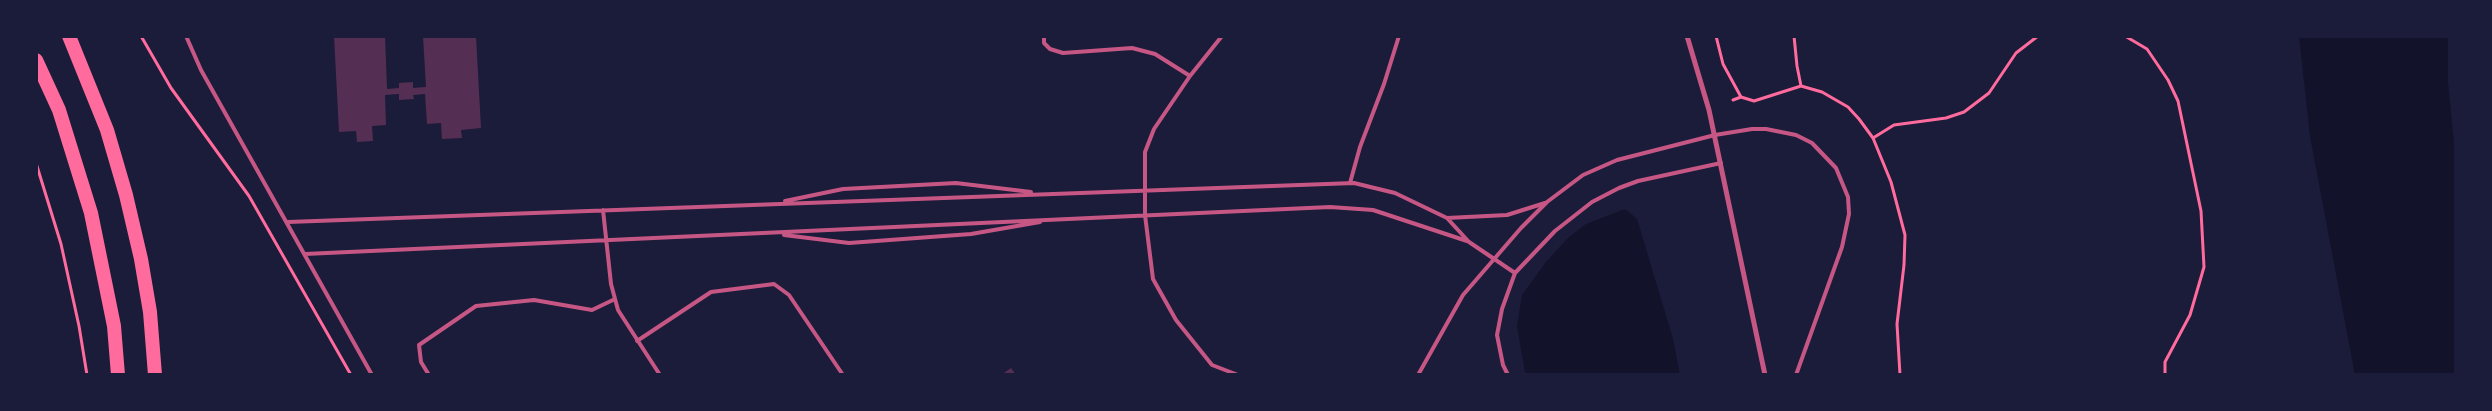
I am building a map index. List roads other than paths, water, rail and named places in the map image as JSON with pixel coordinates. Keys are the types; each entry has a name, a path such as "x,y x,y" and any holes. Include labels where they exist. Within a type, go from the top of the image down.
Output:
{"highway":[{"path":"70,36 107,130 126,194 150,312 155,375"},
{"path":"36,60 59,110 92,213 114,326 118,375"}],"street":[{"path":"1687,36 1715,135 1765,375"}],"lane":[{"path":"186,36 201,70 288,222 372,375"},
{"path":"1044,36 1044,43 1050,49 1063,52 1132,48 1155,54 1190,76"},
{"path":"1222,36 1190,76 1154,129 1145,152 1145,215 1153,280 1176,320 1212,365 1238,375"},
{"path":"1350,183 1360,147 1384,84 1399,36"},
{"path":"1418,375 1464,295 1494,258 1547,202 1583,175 1617,160 1715,135 1759,129 1796,135 1812,143 1836,168 1848,197 1849,214 1842,247 1796,375"},
{"path":"1508,375 1503,365 1497,336 1502,309 1515,273 1555,231 1592,202 1638,181 1721,163"},
{"path":"774,204 843,189 956,183 1048,194"},
{"path":"288,222 1350,183 1395,193 1447,218 1469,242"},
{"path":"1447,218 1507,215 1547,202"},
{"path":"305,254 1330,207 1373,210 1469,242 1515,273"},
{"path":"603,210 610,284 618,310 636,341 660,375"},
{"path":"772,233 849,243 971,234 1056,219"},
{"path":"636,341 711,292 774,284 789,296 843,375"},
{"path":"429,375 421,362 419,345 476,306 534,300 592,310 615,299"}]}
